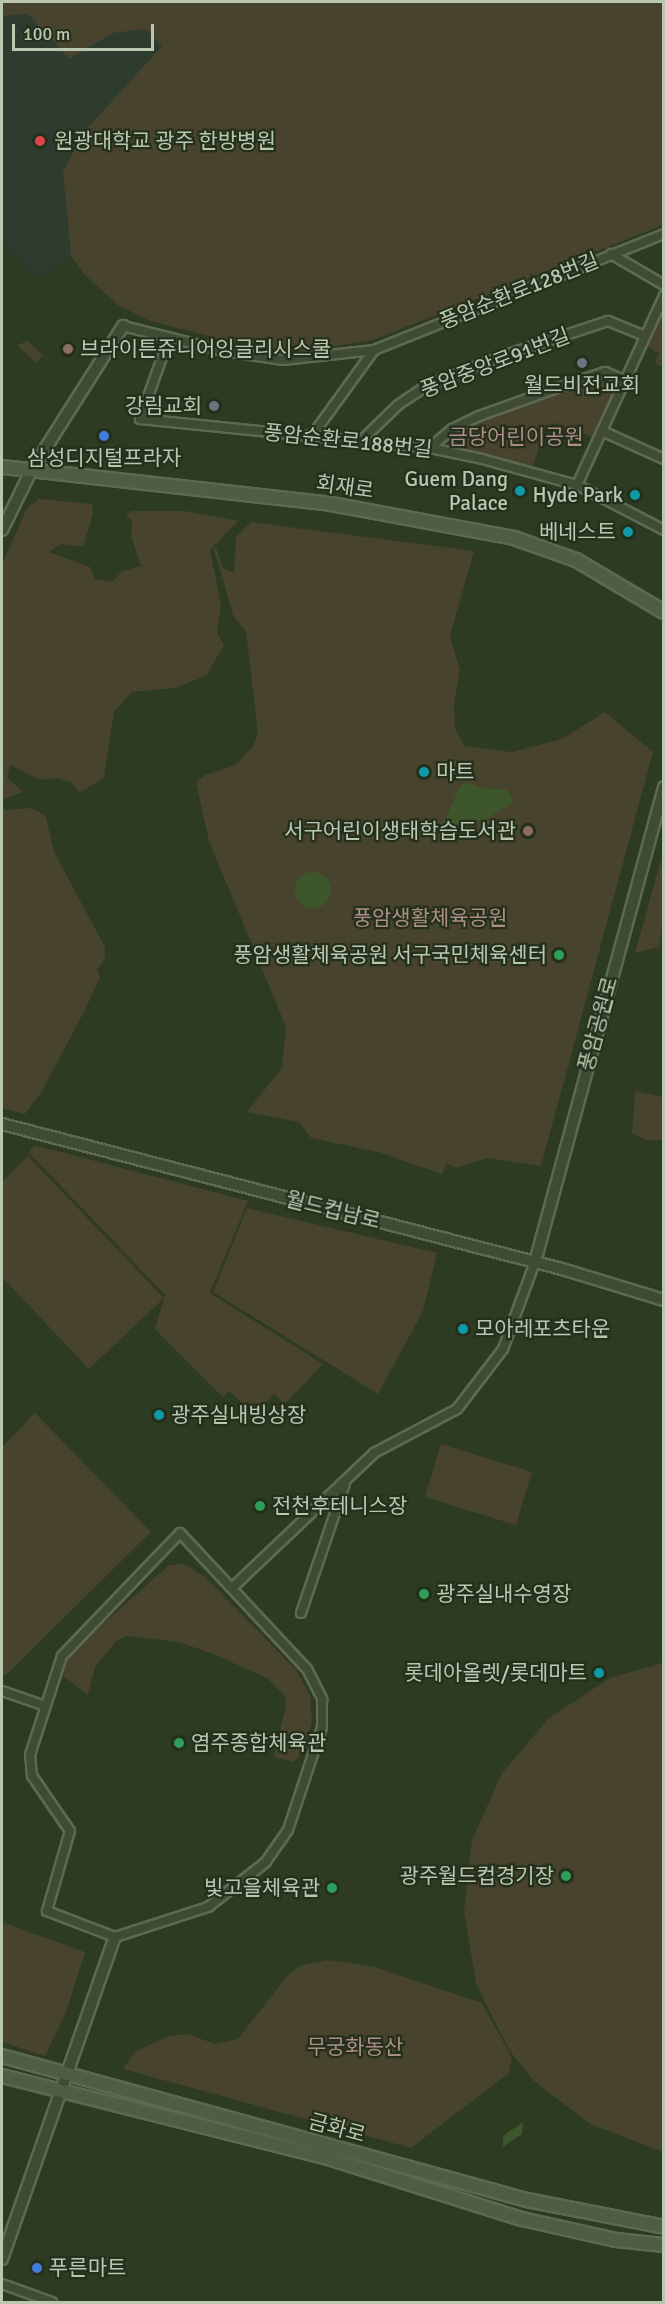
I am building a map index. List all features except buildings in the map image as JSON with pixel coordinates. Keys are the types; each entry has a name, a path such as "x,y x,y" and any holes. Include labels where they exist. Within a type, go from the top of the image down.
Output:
{"main road":[{"name":"회재로","path":"2,466 331,504 514,538 576,560 663,612"},
{"name":"금화로","path":"2,2056 527,2200 663,2227"},
{"name":"금화로","path":"2,2076 328,2158 522,2219 616,2240 663,2245"}],"street":[{"name":"풍암순환로128번길","path":"2,530 31,471 123,326 169,338 283,360 374,350 663,234"},
{"path":"611,254 663,285"},
{"path":"577,485 663,296"},
{"name":"풍암중앙로91번길","path":"359,443 398,405 428,385 502,356 608,321 645,336"},
{"name":"풍암순환로188번길","path":"169,338 140,419 359,443 430,448 577,485 663,530"},
{"path":"311,437 374,350"},
{"name":"풍암중앙로91번길","path":"430,448 452,429 479,416 574,382 605,372 626,381"},
{"path":"602,431 663,459"},
{"name":"풍암공원로","path":"535,1262 663,787"},
{"name":"월드컵남로","path":"2,1124 535,1262 663,1300"},
{"path":"233,1587 374,1453 457,1408 503,1349 535,1262"},
{"path":"301,1613 346,1481"},
{"path":"180,1533 233,1587 302,1662 318,1687 322,1727 307,1778 283,1839 248,1878 208,1907 115,1936 47,1911 70,1832 31,1771 30,1755 43,1705 68,1647 180,1533"},
{"path":"2,1691 43,1705"},
{"path":"2,2259 58,2090 115,1936"},
{"path":"2,2284 52,2302"}],"shaded area":[{"name":"원광대학교 광주 한방병원","path":"28,14 69,58 113,33 146,29 163,46 83,133 72,150 63,172 71,256 38,279 2,242 2,16"},
{"path":"467,782 480,788 507,790 514,802 488,818 467,824 462,837 450,841 444,837 443,825 459,788"},
{"path":"313,872 325,878 331,890 325,902 313,908 301,902 295,890 301,878"},
{"path":"523,2122 522,2134 503,2147 503,2136"}],"green space":[{"path":"2,2 663,2 663,225 373,340 295,352 243,345 150,321 118,305 84,274 71,256 63,172 83,133 162,46 146,29 113,33 69,59 28,14 2,16"},
{"path":"663,310 664,367 655,363 659,353 647,347"},
{"path":"28,341 43,355 36,363 17,345"},
{"name":"금당어린이공원","path":"598,380 611,384 614,390 593,437 555,423 546,427 532,468 465,450 456,440 461,431 482,420"},
{"path":"39,499 92,504 93,514 83,547 61,544 49,552 90,567 95,579 112,582 122,571 141,566 131,536 132,521 126,515 131,511 185,511 238,521 210,550 221,606 217,633 224,645 206,676 175,688 132,692 114,712 104,777 97,782 79,793 71,782 55,778 40,780 10,765 7,778 23,792 2,800 2,564 27,508"},
{"name":"풍암생활체육공원","path":"251,522 474,551 450,636 460,670 454,703 455,729 465,746 512,752 562,739 605,712 653,752 541,1166 488,1158 456,1168 447,1163 442,1174 378,1152 311,1138 299,1122 247,1112 282,1068 286,1027 209,841 196,783 205,775 236,765 253,746 258,733 246,632 233,615 214,549 216,547 223,568 234,573 236,537"},
{"path":"2,806 6,810 32,808 46,816 54,852 105,947 105,958 97,970 100,977 86,1008 42,1091 25,1114 2,1108"},
{"path":"662,856 664,915 659,947 635,953"},
{"path":"635,1091 663,1097 663,1139 648,1141 632,1133"},
{"path":"34,1145 248,1201 210,1293 323,1364 285,1404 274,1394 254,1414 229,1391 223,1397 155,1329 165,1295 29,1153"},
{"path":"28,1156 164,1298 89,1369 2,1277 2,1182"},
{"path":"247,1208 437,1253 423,1311 378,1394 213,1292"},
{"path":"35,1413 151,1532 5,1676 2,1672 2,1447"},
{"path":"441,1444 532,1472 516,1525 425,1497"},
{"path":"185,1564 205,1577 297,1671 310,1695 312,1721 305,1752 293,1762 274,1757 286,1705 285,1696 267,1678 213,1654 179,1642 127,1636 117,1640 95,1667 88,1695 63,1676 68,1655 169,1565"},
{"name":"광주월드컵경기장","path":"664,1663 663,2152 590,2124 534,2081 509,2050 476,1984 464,1912 472,1840 502,1773 549,1718 610,1678"},
{"path":"2,1922 85,1952 66,2012 45,2056 2,2042"},
{"name":"무궁화동산","path":"327,1960 375,1967 482,2003 512,2058 509,2073 411,2148 123,2069 135,2052 168,2036 188,2034 215,2044 238,2039 287,1976 302,1965"}],"place":[{"name":"원광대학교 광주 한방병원","path":"40,141"},
{"name":"브라이튼쥬니어잉글리시스쿨","path":"68,349"},
{"name":"월드비전교회","path":"582,363"},
{"name":"강림교회","path":"214,406"},
{"name":"삼성디지털프라자","path":"104,436"},
{"name":"Guem Dang Palace","path":"520,491"},
{"name":"Hyde Park","path":"635,495"},
{"name":"베네스트","path":"628,532"},
{"name":"마트","path":"424,772"},
{"name":"서구어린이생태학습도서관","path":"528,831"},
{"name":"풍암생활체육공원 서구국민체육센터","path":"559,955"},
{"name":"모아레포츠타운","path":"463,1329"},
{"name":"광주실내빙상장","path":"159,1415"},
{"name":"전천후테니스장","path":"260,1506"},
{"name":"광주실내수영장","path":"424,1594"},
{"name":"롯데아올렛/롯데마트","path":"599,1673"},
{"name":"염주종합체육관","path":"179,1743"},
{"name":"광주월드컵경기장","path":"566,1876"},
{"name":"빛고을체육관","path":"332,1888"},
{"name":"푸른마트","path":"37,2268"}]}
